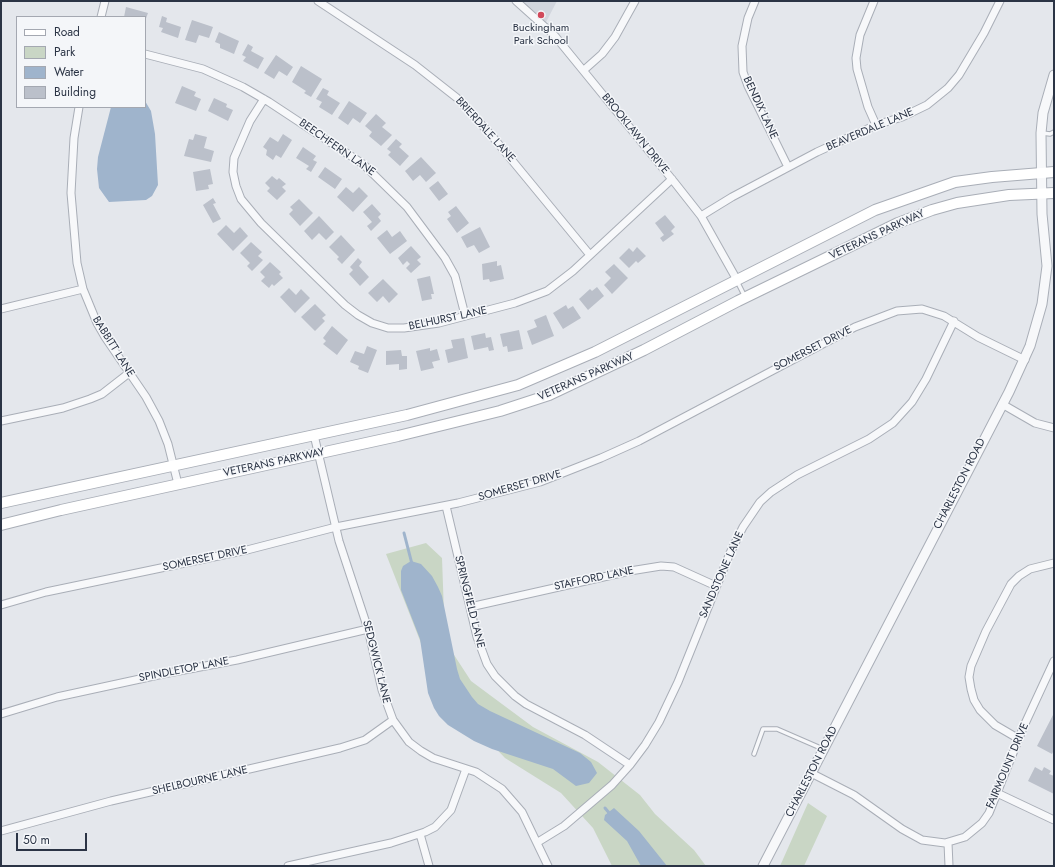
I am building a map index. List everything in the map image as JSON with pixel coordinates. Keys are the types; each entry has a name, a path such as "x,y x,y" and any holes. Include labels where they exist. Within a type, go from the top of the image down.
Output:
{"main road":[{"name":"VETERANS PARKWAY","path":"1,503 428,410 518,385 595,352 854,220 898,201 955,182 992,177 1054,172"},
{"name":"VETERANS PARKWAY","path":"1,525 476,418 549,395 644,350 855,243 898,223 932,210 957,203 999,196 1054,193"}],"street":[{"path":"101,16 105,1"},
{"name":"BRIERDALE LANE","path":"318,1 415,65 457,98 485,127 590,255"},
{"path":"584,70 602,54 615,37 635,1"},
{"name":"BENDIX LANE","path":"755,1 748,18 742,46 743,72 748,86 788,167"},
{"path":"874,1 860,35 856,58 857,69 868,107 876,125"},
{"name":"BEAVERDALE LANE","path":"701,216 788,167 876,125 902,117 927,105 948,88 967,62 1000,1"},
{"name":"BROOKLAWN DRIVE","path":"520,2 555,36 584,70 701,216 737,280"},
{"name":"BEECHFERN LANE","path":"146,54 203,69 230,81 264,99 363,164 397,196 425,228 446,258 454,276 465,315"},
{"name":"CHARLESTON ROAD","path":"763,866 1002,404 1024,360 1037,325 1047,266 1042,214 1040,133 1054,75"},
{"name":"BELHURST LANE","path":"264,99 247,127 234,158 233,172 241,199 250,211 345,305 372,323 388,328 404,328 439,323 515,303 547,291 590,255 672,179"},
{"name":"BABBITT LANE","path":"79,108 74,138 72,193 77,262 83,289 97,323 159,421 174,465 178,484"},
{"path":"1,309 83,289"},
{"name":"SOMERSET DRIVE","path":"1,605 46,592 247,550 336,527 446,506 540,482 601,458 651,435 827,342 883,316 909,309 922,309 934,312 954,321 974,335 1024,360"},
{"name":"SANDSTONE LANE","path":"538,842 574,818 612,785 630,765 652,734 666,709 716,586 740,534 760,502 771,492 797,475 882,431 904,413 926,379 954,321"},
{"path":"1,421 63,408 90,399 102,394 129,373"},
{"path":"1002,404 1035,422 1054,428"},
{"name":"SEDGWICK LANE","path":"314,434 336,527 368,629 382,690 393,720 410,742 421,751 433,758 466,769 490,780 507,794 522,812 538,842 548,866"},
{"name":"SPRINGFIELD LANE","path":"446,506 481,651 487,664 504,687 526,704 586,735 630,765"},
{"path":"1019,739 995,724 980,710 974,700 971,689 969,677 971,666 986,631 1011,584 1019,576 1030,570 1054,563"},
{"name":"STAFFORD LANE","path":"470,606 630,571 661,566 674,567 716,586"},
{"name":"SPINDLETOP LANE","path":"1,714 57,697 244,658 368,629"},
{"name":"FAIRMOUNT DRIVE","path":"812,773 854,795 912,836 933,843 948,843 965,837 982,823 998,793 1019,739 1053,666"},
{"name":"SHELBOURNE LANE","path":"1,831 112,800 340,748 365,740 393,720"},
{"path":"288,866 314,863 391,843 420,834 435,827 451,810 466,769"},
{"path":"998,793 1054,820"},
{"path":"420,834 429,866"},
{"path":"948,843 949,866"}],"lane":[{"path":"1040,133 1050,134 1054,132"},
{"path":"737,280 746,298"},
{"path":"754,754 763,729 777,729 824,749"}],"shaded area":[{"name":"Buckingham Park School","path":"516,1 557,1 544,26"}],"green space":[{"path":"426,543 442,558 445,641 471,681 533,727 598,762 640,795 655,814 694,850 706,866 612,866 593,828 561,793 505,758 439,689 386,554"},
{"path":"808,803 827,816 804,866 780,866"}],"water":[{"path":"146,103 151,111 155,134 158,185 152,196 146,200 109,202 99,188 97,169 98,157 111,108 146,108"},
{"path":"411,561 421,564 432,576 438,587 442,596 460,679 472,697 478,704 490,711 580,753 591,762 597,773 589,783 576,786 553,769 492,749 474,741 448,725 439,716 428,693 420,639 401,590 401,571 403,566"},
{"path":"614,808 639,831 667,866 641,866 627,841 604,820 605,815"}],"building":[{"path":"126,7 148,13 146,18 146,16 124,16"},
{"path":"162,16 167,18 166,22 181,27 178,38 161,32 163,28 159,27"},
{"path":"192,20 213,27 209,38 199,35 196,43 185,40"},
{"path":"219,32 239,41 234,54 220,48 220,44 215,42"},
{"path":"248,44 253,47 251,51 264,58 258,69 243,61 246,57 242,55"},
{"path":"276,55 293,67 287,76 279,71 274,79 264,73"},
{"path":"301,66 322,79 311,97 304,93 306,91 292,82"},
{"path":"182,86 196,92 194,96 201,99 196,111 175,103"},
{"path":"323,88 329,91 327,95 340,103 332,115 319,107 322,102 316,99"},
{"path":"214,98 227,104 226,107 233,110 228,121 208,111"},
{"path":"349,101 367,113 360,123 353,118 348,125 338,118"},
{"path":"376,114 386,123 382,127 392,135 381,146 369,136 372,132 365,126"},
{"path":"195,134 207,137 204,148 214,151 211,162 184,156 189,139 193,140"},
{"path":"283,134 292,140 281,158 276,155 273,160 266,155 267,150 263,147 270,137 278,142"},
{"path":"396,139 402,144 399,147 409,156 400,166 388,155 391,152 387,149"},
{"path":"303,147 316,156 313,160 317,162 311,172 306,169 309,166 296,158"},
{"path":"421,157 436,173 426,182 420,175 413,181 405,171"},
{"path":"325,167 342,179 335,189 318,177"},
{"path":"210,169 213,184 208,185 209,189 196,191 193,172"},
{"path":"272,176 277,180 279,178 286,184 282,187 286,191 277,200 267,191 270,188 265,183"},
{"path":"438,181 448,194 439,201 429,188"},
{"path":"346,187 353,193 359,187 368,196 353,212 337,197"},
{"path":"213,198 216,203 213,204 221,219 213,223 203,205"},
{"path":"299,199 313,213 300,226 289,214 293,210 290,207"},
{"path":"372,204 381,214 378,217 381,221 371,231 367,226 372,222 363,212"},
{"path":"456,206 469,223 457,233 447,219 451,216 448,212"},
{"path":"665,215 675,227 671,231 674,234 663,242 660,238 664,235 655,223"},
{"path":"319,216 334,232 326,240 319,233 312,240 304,231"},
{"path":"226,225 234,233 240,227 248,236 233,251 217,234"},
{"path":"480,227 490,247 479,253 474,245 467,248 461,237"},
{"path":"387,230 392,237 400,231 407,241 390,254 377,238"},
{"path":"341,235 355,250 342,264 337,259 339,257 329,247"},
{"path":"251,242 262,252 258,256 263,260 252,271 247,266 250,263 240,253"},
{"path":"411,246 421,257 417,260 421,264 411,273 406,268 410,264 407,261 403,265 398,258"},
{"path":"637,247 646,256 638,263 636,261 629,268 619,258 629,248 633,252"},
{"path":"358,258 362,262 359,266 369,277 360,286 349,274 353,270 350,267"},
{"path":"497,261 497,266 501,265 504,279 490,282 489,279 483,280 482,264"},
{"path":"270,262 281,272 279,274 283,278 274,286 272,284 269,288 261,281 265,277 260,272"},
{"path":"614,264 628,278 612,294 604,285 611,278 605,272"},
{"path":"430,276 434,294 431,294 432,299 422,301 417,279"},
{"path":"383,279 398,294 389,303 383,296 377,302 368,293"},
{"path":"597,287 604,296 588,310 579,299 590,289 592,291"},
{"path":"289,288 296,295 301,289 310,298 295,313 280,297"},
{"path":"315,304 326,315 322,318 325,321 315,331 301,317"},
{"path":"566,305 568,309 573,306 581,318 563,329 553,313"},
{"path":"546,315 554,336 532,345 527,331 537,327 534,320"},
{"path":"332,326 348,340 337,355 323,344 326,341 323,338"},
{"path":"519,330 523,349 508,352 507,346 503,347 500,334"},
{"path":"485,333 486,338 491,337 494,350 489,351 488,347 474,350 471,336"},
{"path":"464,338 468,358 448,363 445,350 453,348 451,340"},
{"path":"367,346 377,350 368,373 358,369 359,366 350,362 355,351 364,354"},
{"path":"430,348 430,351 437,349 440,360 432,362 434,368 421,371 416,351"},
{"path":"401,350 402,356 407,356 407,369 399,370 399,364 386,365 386,351"},
{"path":"1054,713 1054,750 1052,754 1037,746"},
{"path":"1035,767 1042,771 1044,767 1051,771 1049,774 1054,776 1054,794 1028,781"}],"waterway":[{"path":"404,533 412,564"},
{"path":"605,808 610,814"}],"place":[{"name":"Buckingham Park School","path":"541,15"}]}
